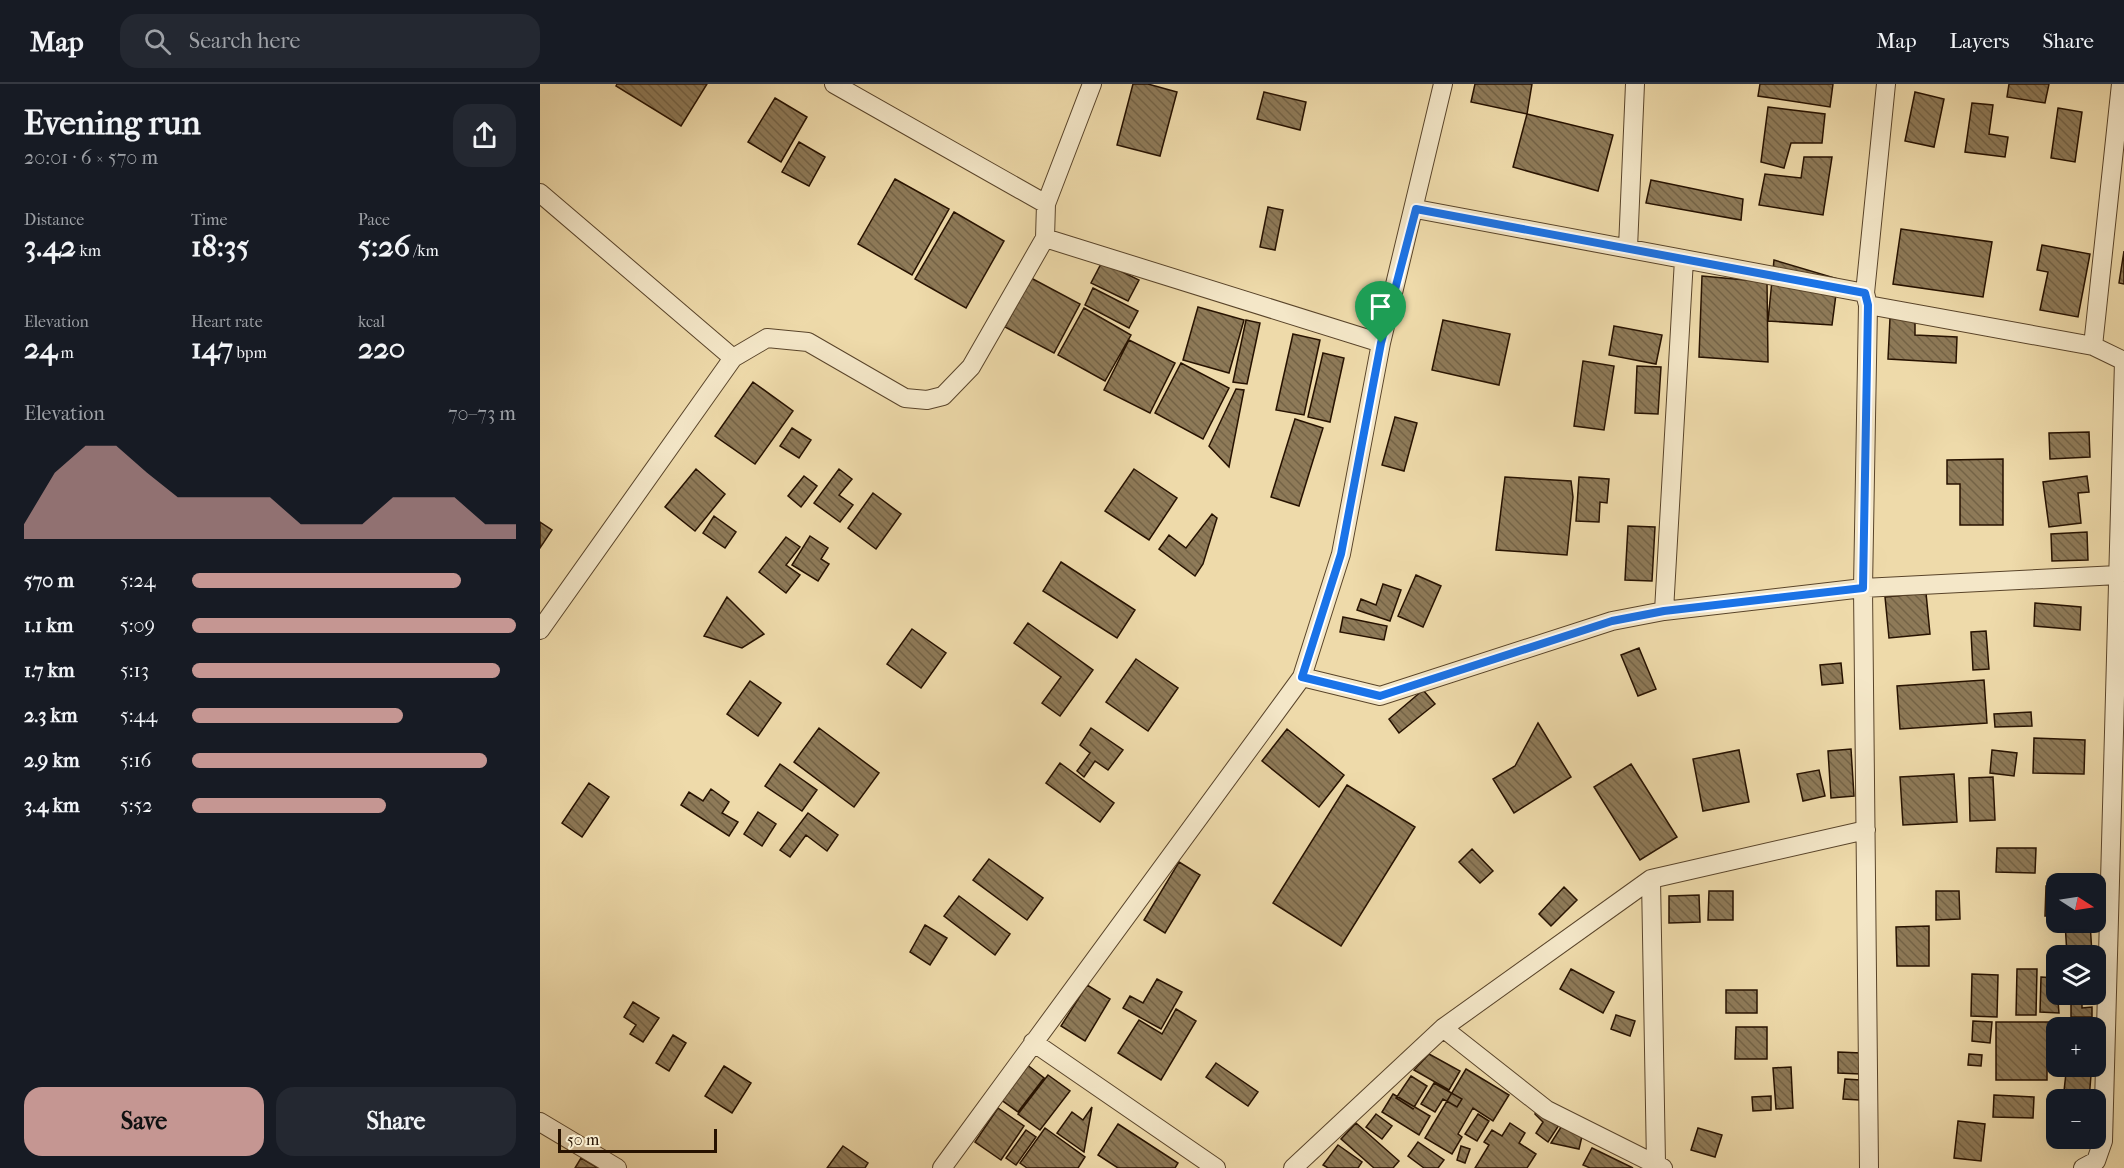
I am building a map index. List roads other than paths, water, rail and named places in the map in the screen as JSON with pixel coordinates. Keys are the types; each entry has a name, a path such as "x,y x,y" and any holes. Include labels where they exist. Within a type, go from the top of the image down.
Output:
{"street":[{"path":"834,84 1046,204"},
{"path":"540,630 733,358 766,338 808,342 905,398 927,400 943,396 971,367 1045,238 1046,204 1092,84"},
{"path":"942,1168 1302,677 1341,554 1381,343 1416,209 1443,84"},
{"path":"1628,248 1635,84"},
{"path":"1869,1168 1863,588 1867,299 1886,84"},
{"path":"2093,346 2121,84"},
{"path":"540,193 733,358"},
{"path":"1416,209 1684,259 2093,346 2124,361 2103,1141 2096,1161 2083,1168"},
{"path":"1045,238 1381,343"},
{"path":"1664,611 1684,259"},
{"path":"1302,677 1380,696 1612,621 1664,611 1863,588 2118,575"},
{"path":"1293,1168 1443,1028 1651,879 1866,830"},
{"path":"1443,1028 1547,1110 1659,1166 1651,879"},
{"path":"1033,1042 1216,1168"},
{"path":"540,1122 617,1168"}]}
